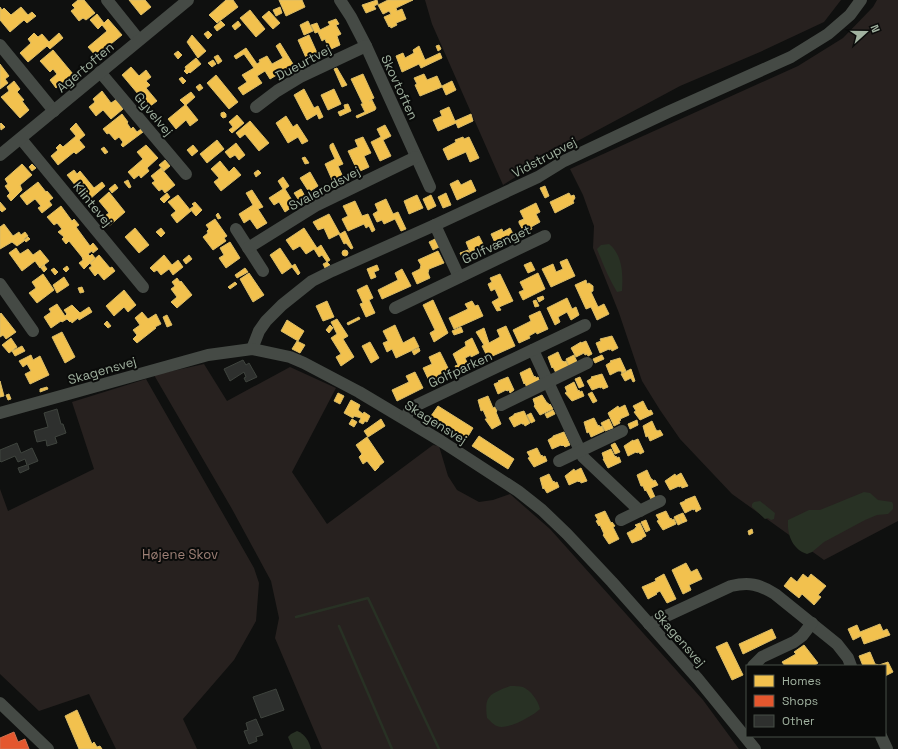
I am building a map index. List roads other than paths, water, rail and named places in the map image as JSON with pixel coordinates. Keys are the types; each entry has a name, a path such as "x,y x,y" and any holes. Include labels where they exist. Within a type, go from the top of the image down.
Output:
{"street":[{"path":"107,0 139,40"},
{"name":"Agertoften","path":"0,155 188,0"},
{"name":"Skovtoften","path":"340,0 351,17 366,46 430,187"},
{"name":"Vidstrupvej","path":"252,349 259,331 266,321 282,305 312,281 538,177 564,161 668,112 791,57 828,34 850,15 861,0"},
{"path":"0,45 54,111"},
{"name":"Dueurtvej","path":"256,107 277,90 300,77 366,46"},
{"name":"Gyvelvej","path":"100,72 186,174"},
{"name":"Klintevej","path":"21,139 143,287"},
{"name":"Svalerodsvej","path":"248,248 317,205 416,157"},
{"name":"Golfvænget","path":"435,225 458,278"},
{"path":"236,229 263,271"},
{"name":"Golfvænget","path":"395,308 545,236"},
{"path":"0,284 33,331"},
{"name":"Golfparken","path":"404,418 409,411 417,405 585,325"},
{"name":"Skagensvej","path":"0,413 208,355 252,349 290,357 304,363 339,380 441,440 518,491 542,510 612,582 729,716 755,749"},
{"path":"533,350 583,457 640,511"},
{"path":"501,405 587,363"},
{"path":"559,461 622,431"},
{"path":"621,520 660,501"},
{"path":"649,624 730,586 754,584 764,587 775,594 812,623 837,644 848,658 851,665"},
{"path":"754,665 762,657 794,642 802,636 812,623"},
{"path":"0,703 48,749"},
{"path":"881,737 887,749"}],"waterway":[{"path":"296,617 368,598 439,749"},
{"path":"339,626 392,749"}],"park label":[{"name":"Højene Skov","path":"180,554"}]}
